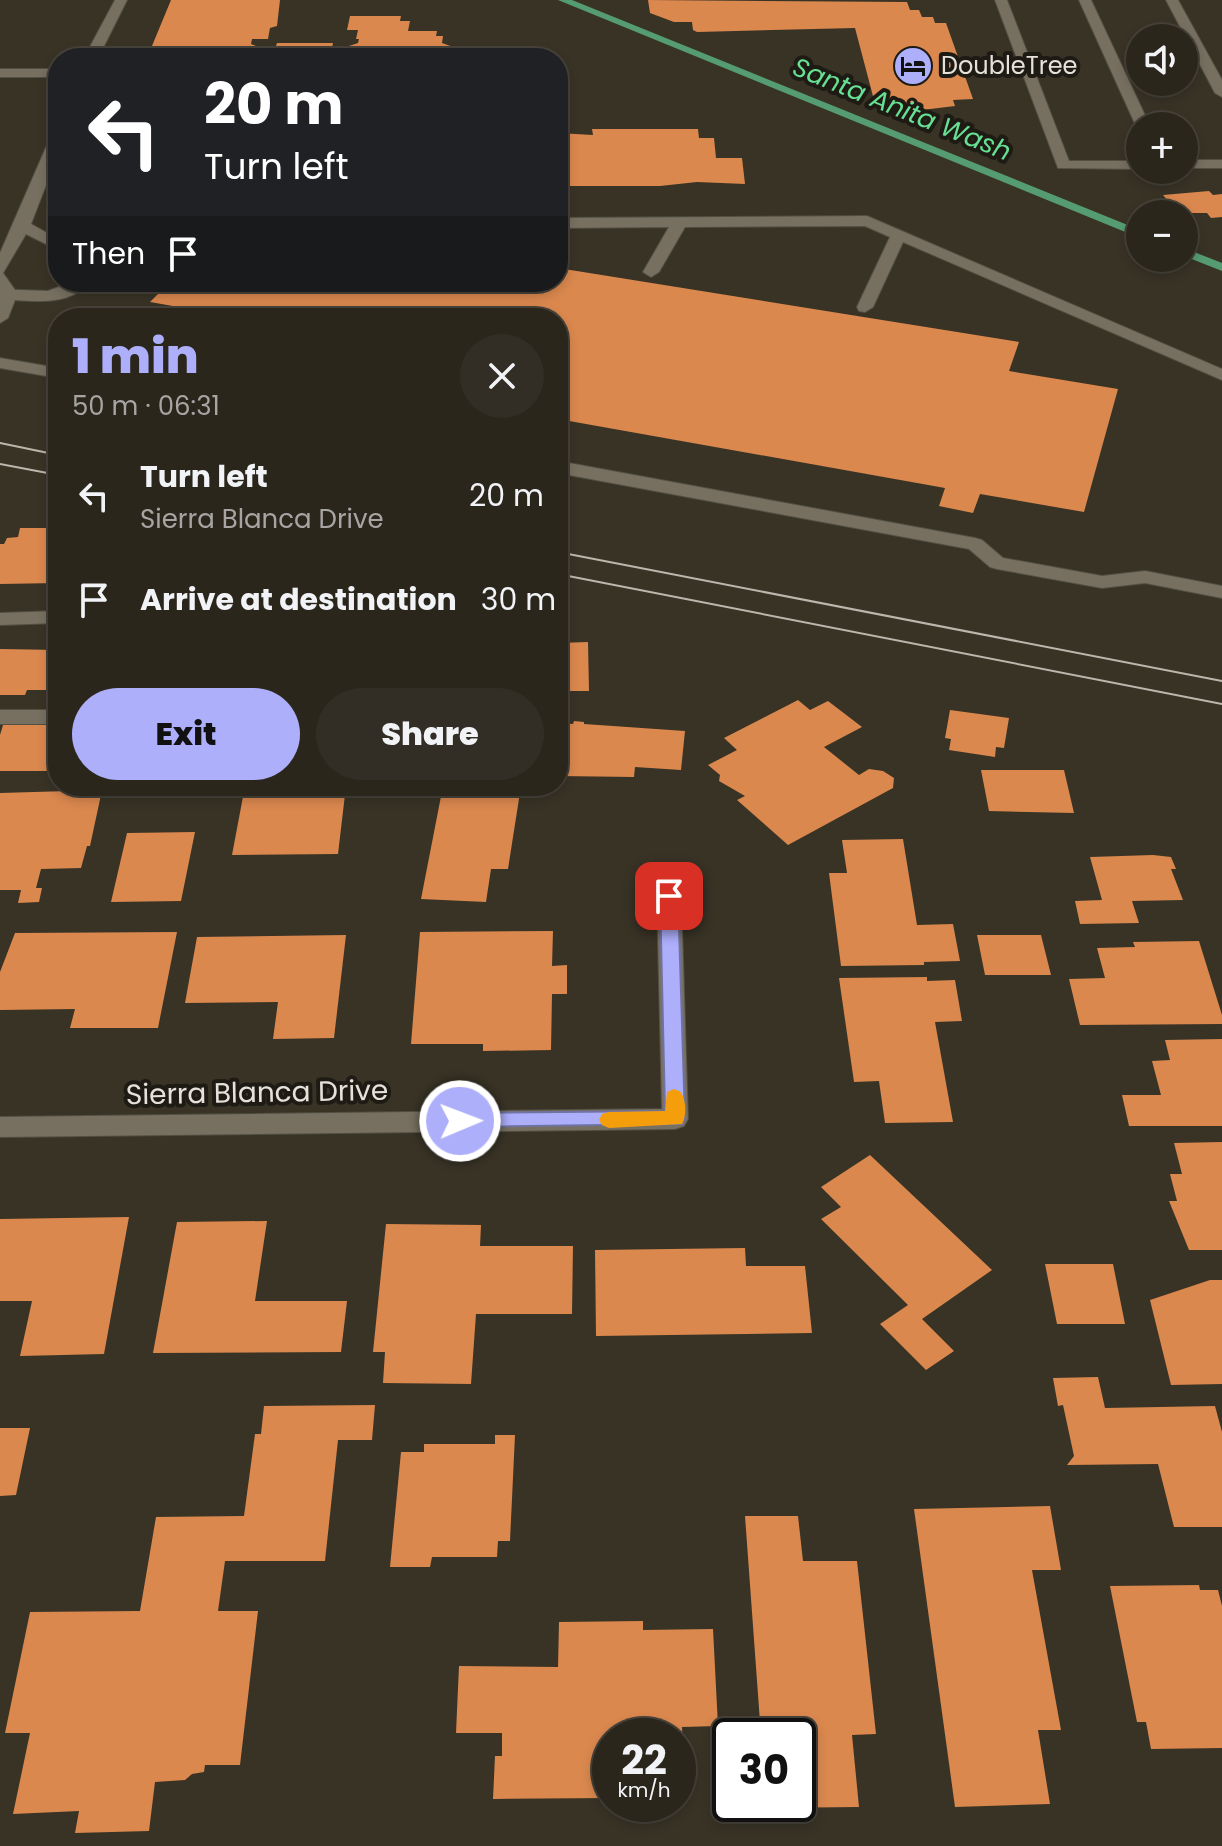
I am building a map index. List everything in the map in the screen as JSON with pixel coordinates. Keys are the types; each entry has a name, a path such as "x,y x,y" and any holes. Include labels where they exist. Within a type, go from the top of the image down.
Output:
{"street":[{"path":"96,48 121,0"},
{"path":"1001,0 1063,165 1126,165"},
{"path":"1085,0 1137,112"},
{"path":"1172,0 1222,93"},
{"path":"0,73 48,73"},
{"path":"0,269 6,247 22,226 48,161"},
{"path":"1198,164 1222,164"},
{"path":"568,223 867,221 1222,375"},
{"path":"651,272 680,222"},
{"path":"22,226 48,225"},
{"path":"22,226 48,240"},
{"path":"865,307 899,234"},
{"path":"0,277 9,294 0,318"},
{"path":"9,294 44,299 66,292"},
{"path":"0,363 48,371"},
{"path":"568,469 975,544 997,563 1102,582 1145,577 1222,592"},
{"path":"0,619 48,617"},
{"path":"0,717 48,717"},
{"name":"Sierra Blanca Drive","path":"0,1127 675,1119 669,896"}],"building":[{"path":"171,0 280,0 277,26 270,28 268,39 252,39 251,44 261,48 151,48"},
{"name":"DoubleTree","path":"648,0 907,2 910,10 919,10 922,17 933,17 935,23 946,23 973,99 953,100 955,106 922,110 906,110 903,100 874,100 855,28 697,32 693,30 692,22 674,22 650,13"},
{"path":"350,16 401,16 400,21 410,21 408,31 437,31 436,36 443,36 442,43 456,48 343,48 358,43 359,39 356,39 358,30 347,30"},
{"path":"277,43 333,43 332,48 275,48"},
{"path":"592,129 698,129 699,138 714,138 716,158 742,158 745,184 697,182 660,186 568,186 568,134 593,135"},
{"path":"1209,191 1213,195 1222,194 1222,217 1211,218 1207,213 1198,213 1198,200 1167,200 1163,195"},
{"path":"568,270 1019,342 1009,371 1118,389 1084,512 980,494 973,513 939,506 945,488 568,421 568,308 184,308 150,302 160,292 568,292"},
{"path":"20,528 48,528 48,583 0,584 0,544 4,544 7,538 18,537"},
{"path":"588,642 589,691 568,691 568,643"},
{"path":"0,649 48,650 48,690 27,690 25,695 0,695"},
{"path":"798,700 810,710 828,701 862,727 824,747 859,775 869,769 883,771 894,778 893,788 788,845 737,800 745,796 719,781 720,775 708,765 737,750 724,738"},
{"path":"950,710 1009,718 1004,748 996,747 995,757 949,750 951,739 945,738"},
{"path":"574,721 685,731 681,770 635,767 634,777 568,776 568,724"},
{"path":"48,724 48,771 0,771 3,725"},
{"path":"981,770 1064,770 1074,813 989,811"},
{"path":"48,792 48,796 101,796 90,846 87,846 81,868 41,869 36,888 42,888 39,902 18,903 21,890 0,890 0,793"},
{"path":"243,796 345,796 338,854 232,855"},
{"path":"441,796 519,796 508,869 491,869 486,902 421,899"},
{"path":"195,832 181,901 111,902 127,833"},
{"path":"903,839 917,925 953,924 960,961 924,962 924,965 841,966 829,873 847,873 842,840"},
{"path":"1090,857 1171,857 1176,869 1171,869 1183,900 1132,901 1139,923 1080,924 1075,901 1102,900"},
{"path":"553,931 552,966 567,965 567,994 552,994 551,1050 483,1051 483,1044 411,1044 420,932"},
{"path":"177,932 158,1028 70,1028 75,1009 0,1010 0,972 15,933"},
{"path":"346,935 334,1038 273,1039 278,1002 185,1003 197,937"},
{"path":"977,935 1041,935 1051,975 985,975"},
{"path":"1199,941 1222,1015 1222,1024 1080,1025 1069,979 1105,978 1097,948 1135,947 1133,942"},
{"path":"927,977 927,981 955,980 962,1021 935,1022 953,1122 885,1123 879,1081 854,1082 839,978"},
{"path":"1222,1039 1222,1126 1129,1126 1122,1095 1161,1095 1152,1061 1170,1060 1165,1040"},
{"path":"1222,1142 1222,1250 1189,1250 1169,1201 1177,1201 1170,1174 1182,1174 1174,1143"},
{"path":"870,1155 992,1270 922,1319 954,1351 926,1370 880,1324 908,1305 821,1219 841,1207 821,1187"},
{"path":"129,1217 104,1354 20,1356 32,1301 0,1301 0,1219"},
{"path":"267,1221 255,1301 347,1301 341,1352 153,1353 177,1222"},
{"path":"386,1224 481,1225 480,1246 573,1246 572,1314 476,1314 471,1384 383,1383 385,1352 373,1352"},
{"path":"745,1248 746,1266 805,1266 812,1333 596,1336 595,1250"},
{"path":"1045,1264 1113,1264 1125,1324 1057,1324"},
{"path":"1210,1280 1222,1280 1222,1384 1171,1385 1150,1300"},
{"path":"1098,1377 1105,1408 1215,1406 1222,1432 1222,1527 1174,1527 1158,1464 1067,1465 1074,1456 1063,1405 1058,1406 1053,1378"},
{"path":"375,1405 372,1440 338,1440 325,1561 225,1561 218,1611 258,1611 240,1765 205,1765 204,1772 192,1774 185,1780 155,1782 149,1831 75,1833 79,1811 13,1814 30,1733 5,1733 30,1612 140,1611 156,1517 244,1516 255,1434 261,1434 264,1406"},
{"path":"0,1428 30,1428 16,1495 0,1496"},
{"path":"495,1435 515,1435 510,1541 498,1541 497,1557 432,1557 430,1567 390,1567 401,1452 424,1452 424,1444 495,1444"},
{"path":"1050,1506 1061,1570 1032,1570 1061,1730 1038,1730 1050,1804 955,1807 914,1509"},
{"path":"745,1516 798,1516 803,1561 857,1561 876,1734 852,1735 859,1807 816,1807 816,1718 760,1718"},
{"path":"1199,1585 1200,1590 1218,1590 1222,1606 1222,1748 1151,1749 1146,1722 1137,1722 1110,1586"},
{"path":"643,1621 643,1630 713,1629 718,1718 712,1718 712,1726 696,1727 696,1718 592,1718 592,1798 493,1799 495,1756 502,1756 502,1733 456,1733 459,1666 558,1667 559,1622"}],"waterway":[{"name":"Santa Anita Wash","path":"563,0 1126,228"},
{"name":"Santa Anita Wash","path":"1198,258 1222,267"}],"tram line":[{"path":"0,443 48,453"},
{"path":"0,464 48,473"},
{"path":"568,554 1222,681"},
{"path":"568,576 1222,704"}],"slow traffic":[{"path":"609,1120 675,1119 674,1097"}],"place":[{"name":"DoubleTree","path":"913,66"}],"route":[{"path":"460,1121 675,1119 669,896"}]}
